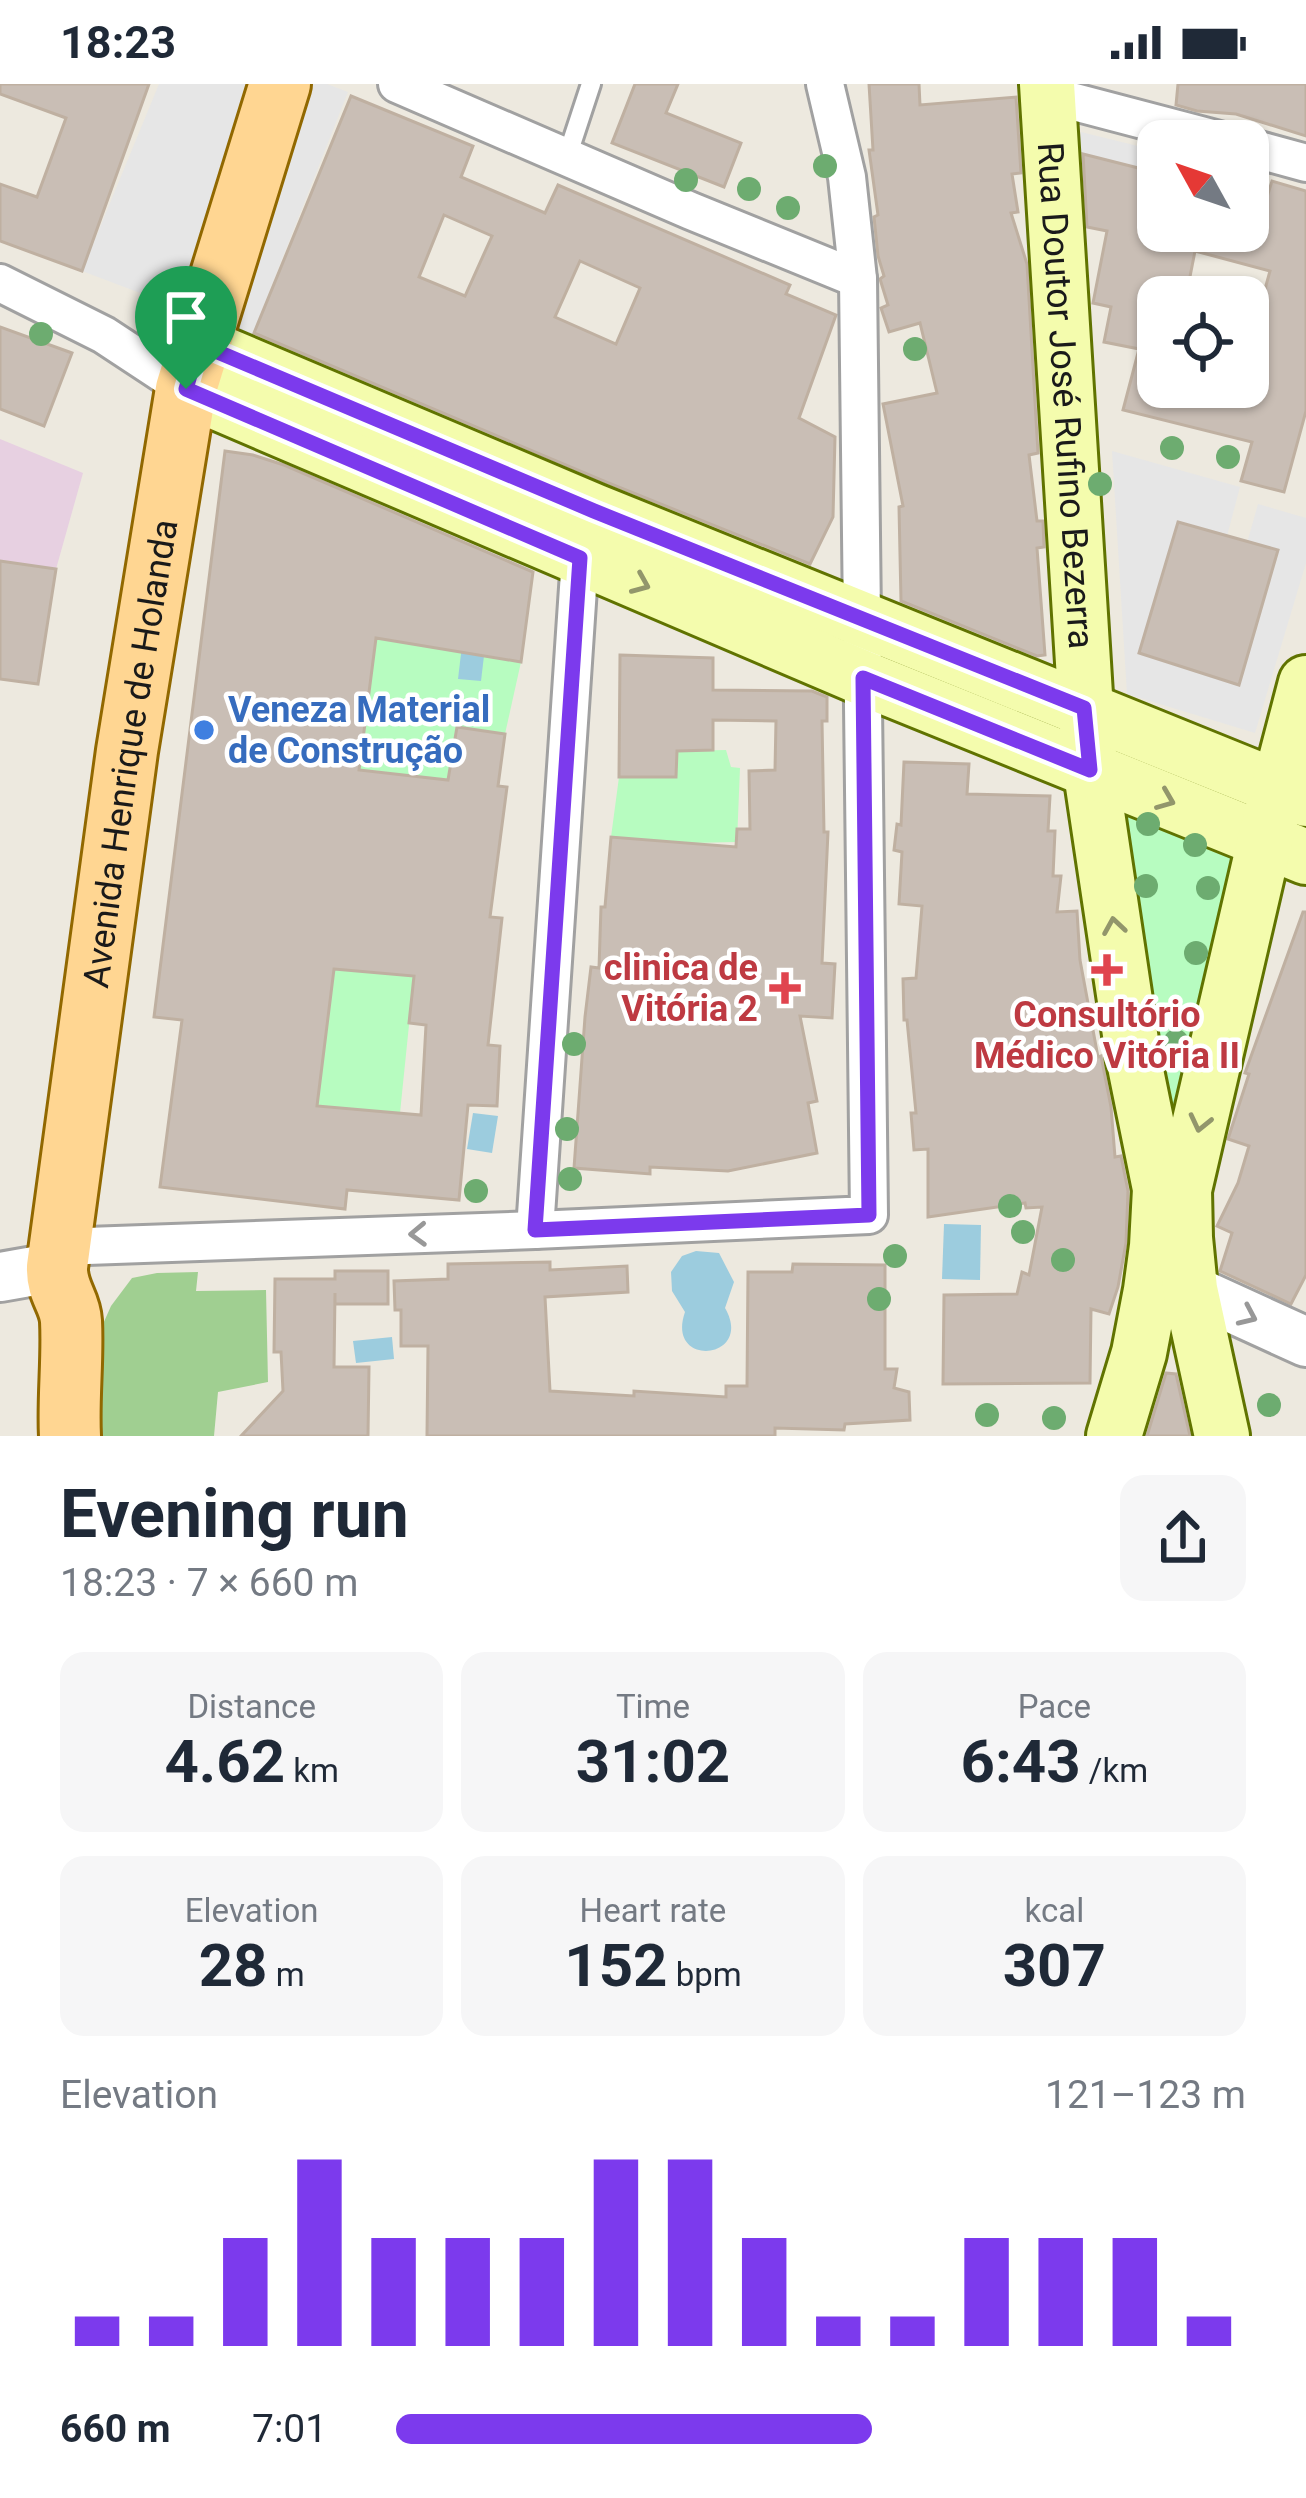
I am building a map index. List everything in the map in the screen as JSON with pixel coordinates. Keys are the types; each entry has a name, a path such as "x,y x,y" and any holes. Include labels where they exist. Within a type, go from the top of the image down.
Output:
{"main road":[{"name":"Avenida Henrique de Holanda","path":"70,1436 71,1315 43,1268 193,367 280,84"},
{"name":"Rua Doutor José Rufino Bezerra","path":"1048,90 1090,770 1135,1060 1172,1189"},
{"path":"193,367 587,534 863,678 1285,849"},
{"path":"587,534 863,620 1292,794"},
{"path":"1114,1436 1138,1353 1171,1290 1185,1238 1172,1189 1285,849 1306,683"},
{"path":"34,1436 36,1324 43,1268"},
{"path":"1171,1290 1205,1357 1222,1436"},
{"path":"1138,1353 1168,1342 1185,1344 1205,1357"}],"street":[{"path":"397,84 858,279"},
{"path":"43,1268 535,1230 869,1215 858,279 847,177 825,84"},
{"path":"1048,90 1151,120"},
{"path":"1269,153 1306,163"},
{"path":"0,284 104,335 193,367"},
{"path":"535,1230 587,534"},
{"path":"1171,1290 1306,1342"}],"lane":[{"path":"567,157 591,84"}],"shaded area":[{"path":"159,84 254,84 185,310 82,271"},
{"path":"308,84 327,84 348,92 249,343 228,335"},
{"path":"1081,132 1137,146 1137,168 1076,152"},
{"path":"0,439 83,473 56,569 0,561"},
{"path":"1112,451 1240,487 1227,536 1178,522 1140,654 1239,684 1247,543 1258,504 1306,518 1306,563 1255,733 1127,694"}],"green space":[{"path":"376,638 521,662 505,734 457,728 449,779 359,770"},
{"path":"726,750 731,767 740,768 737,842 611,837 619,777 676,777 677,751"},
{"path":"1104,784 1247,840 1180,1168"},
{"path":"333,969 414,976 400,1113 317,1107"},
{"path":"198,1272 196,1291 266,1290 268,1382 218,1392 214,1436 90,1436 95,1342 111,1306 132,1278"}],"water":[{"path":"463,637 486,639 481,681 458,679"},
{"path":"473,1113 498,1116 492,1153 467,1149"},
{"path":"944,1224 981,1225 980,1280 942,1279"},
{"path":"696,1251 719,1253 734,1282 725,1308 731,1325 729,1339 709,1351 687,1343 682,1330 685,1312 672,1291 671,1272 682,1256"},
{"path":"392,1337 394,1359 356,1363 353,1341"}],"building":[{"path":"0,84 149,84 82,271 0,241 0,184 37,197 66,118 0,94"},
{"path":"635,84 678,84 666,113 741,143 724,187 612,143"},
{"path":"869,84 919,84 920,105 1016,97 1021,173 1012,174 1018,212 1011,213 1027,264 1038,453 1029,455 1037,521 1043,521 1044,547 1037,548 1045,655 1037,656 901,601 899,507 903,506 883,404 937,393 920,323 889,332 881,308 888,305 880,279 884,276 874,217 878,215 869,150 873,150"},
{"path":"1178,84 1306,84 1306,136 1269,124 1269,120 1176,105"},
{"path":"351,96 473,146 461,177 545,213 558,185 790,285 786,294 836,315 799,418 835,437 833,517 810,564 254,333","holes":["444,215 492,236 465,296 419,277","580,261 640,288 616,344 555,317"]},
{"path":"1083,154 1137,168 1137,252 1195,252 1190,276 1137,276 1137,349 1104,342 1111,307 1093,303 1107,231 1087,227"},
{"path":"1272,181 1306,191 1306,411 1284,492 1241,481 1252,442 1123,410 1137,357 1137,408 1269,408 1270,271 1199,252 1269,252"},
{"path":"0,327 72,353 44,426 0,409"},
{"path":"225,451 284,465 533,572 521,662 376,638 359,770 448,780 457,727 505,734 498,786 507,787 490,917 502,918 488,1045 500,1046 497,1106 468,1105 459,1200 347,1190 345,1209 160,1187 182,1020 154,1017","holes":["334,969 414,976 409,1023 426,1025 421,1115 317,1106"]},
{"path":"1178,522 1278,550 1239,685 1139,653"},
{"path":"0,561 56,569 38,684 0,679"},
{"path":"620,655 713,658 713,690 812,691 827,697 827,721 822,721 824,832 828,832 822,963 835,964 832,1018 800,1016 817,1101 808,1103 817,1153 728,1171 650,1167 650,1174 574,1168 585,1017 591,967 599,968 611,837 736,847 737,829 750,829 749,771 775,770 776,721 713,720 713,750 677,751 676,777 619,777"},
{"path":"904,762 969,764 967,794 1050,796 1048,831 1055,831 1053,876 1061,876 1057,912 1077,911 1080,960 1111,1107 1115,1157 1121,1156 1128,1191 1118,1287 1109,1314 1091,1309 1090,1383 943,1384 944,1295 1017,1294 1022,1272 1029,1275 1042,1207 1026,1208 1025,1203 928,1217 928,1149 914,1150 911,1113 916,1113 903,979 916,978 922,906 899,904 902,852 894,850 897,824 901,825"},
{"path":"1303,912 1306,1275 1291,1304 1220,1271 1232,1233 1217,1226 1249,1146 1228,1139 1249,1074 1245,1073"},
{"path":"550,1262 550,1270 627,1266 628,1292 545,1297 550,1391 726,1397 726,1386 747,1386 748,1272 792,1272 793,1264 885,1265 885,1369 897,1369 894,1388 909,1392 910,1420 845,1424 844,1430 775,1428 775,1436 427,1436 428,1346 401,1346 401,1310 395,1310 394,1281 448,1279 448,1264"},
{"path":"335,1271 388,1271 388,1304 335,1304 335,1293 334,1367 369,1367 368,1436 241,1436 283,1391 281,1352 274,1352 275,1279 335,1279"},
{"path":"1166,1373 1176,1374 1190,1436 1147,1436"}],"place":[{"name":"Veneza Material de Construção","path":"204,730"},
{"name":"Consultório Médico Vitória II","path":"1107,970"},
{"name":"clinica de Vitória 2","path":"785,988"}],"route":[{"path":"199,344 594,511 1084,708 1090,770 863,678 869,1215 535,1230 580,558 186,389 199,344"}]}
